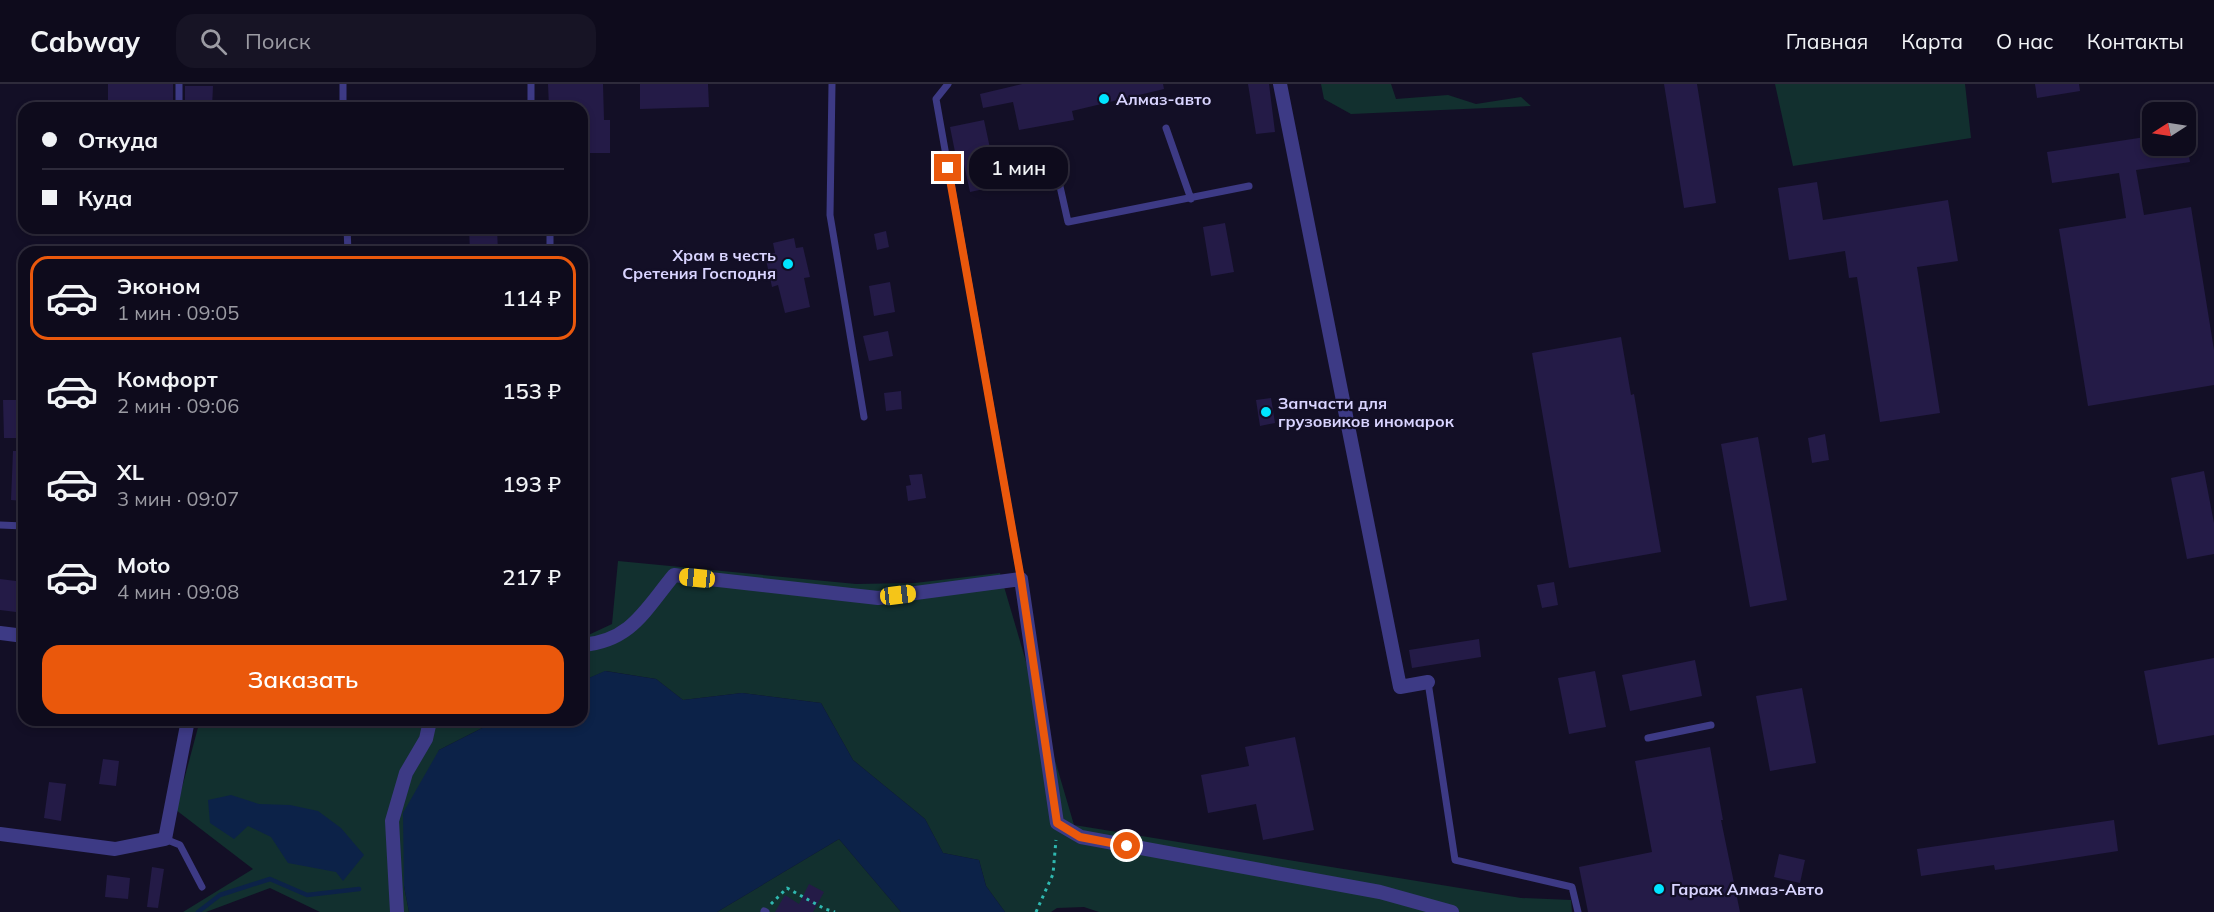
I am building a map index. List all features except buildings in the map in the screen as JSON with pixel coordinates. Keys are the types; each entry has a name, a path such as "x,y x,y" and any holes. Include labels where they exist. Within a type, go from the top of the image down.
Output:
{"street":[{"path":"1280,84 1400,687 1428,681"},
{"path":"588,645 601,644 629,630 674,575 878,598 1021,579 1057,823 1080,837 1380,892 1452,912"},
{"path":"0,633 18,635"},
{"path":"0,834 115,849 165,839 187,726"},
{"path":"396,912 392,821 406,773 426,739 429,726"}],"lane":[{"path":"178,84 179,102"},
{"path":"343,84 344,102"},
{"path":"531,84 531,102"},
{"path":"832,84 830,215 864,417"},
{"path":"948,84 936,99 1021,579"},
{"path":"1166,128 1191,199"},
{"path":"1052,151 1068,222 1249,186"},
{"path":"0,525 18,526"},
{"path":"1428,681 1455,860 1572,887 1578,912"},
{"path":"1648,738 1711,724"},
{"path":"165,839 180,845 202,887"}],"path":[{"path":"1036,912 1053,874 1057,823"},
{"path":"765,911 787,888 835,912"}],"green space":[{"path":"1321,84 1391,84 1396,99 1448,95 1476,104 1521,97 1531,106 1351,114 1324,99"},
{"path":"1775,84 1965,84 1971,138 1793,166"},
{"path":"618,561 856,584 915,583 1000,573 1074,825 1521,898 1571,900 1572,912 1099,912 1084,907 1057,908 1051,912 1005,912 986,886 979,860 943,853 925,819 853,760 821,703 742,693 683,700 656,679 606,671 588,678 588,635 612,624"},
{"path":"198,726 486,726 439,750 404,886 409,912 320,912 270,888 206,912 183,912 253,869 176,810"},
{"path":"839,839 901,912 717,912"}],"water":[{"path":"605,671 656,679 683,700 742,693 821,703 853,760 925,819 943,853 979,860 986,886 1005,912 901,912 839,839 717,912 409,912 404,886 403,813 439,750 486,726 588,726 588,678"},
{"path":"231,795 259,804 290,805 318,811 341,828 364,855 343,881 336,872 288,863 271,837 248,826 234,839 210,823 208,800"}],"waterway":[{"path":"198,912 220,895 270,879 307,895 359,889"}],"place":[{"name":"Алмаз-авто","path":"1104,99"},
{"name":"Храм в честь Сретения Господня","path":"788,264"},
{"name":"Запчасти для грузовиков иномарок","path":"1266,412"},
{"name":"Гараж Алмаз-Авто","path":"1659,889"}],"route":[{"path":"948,168 1021,579 1057,823 1080,837 1127,846"}]}
